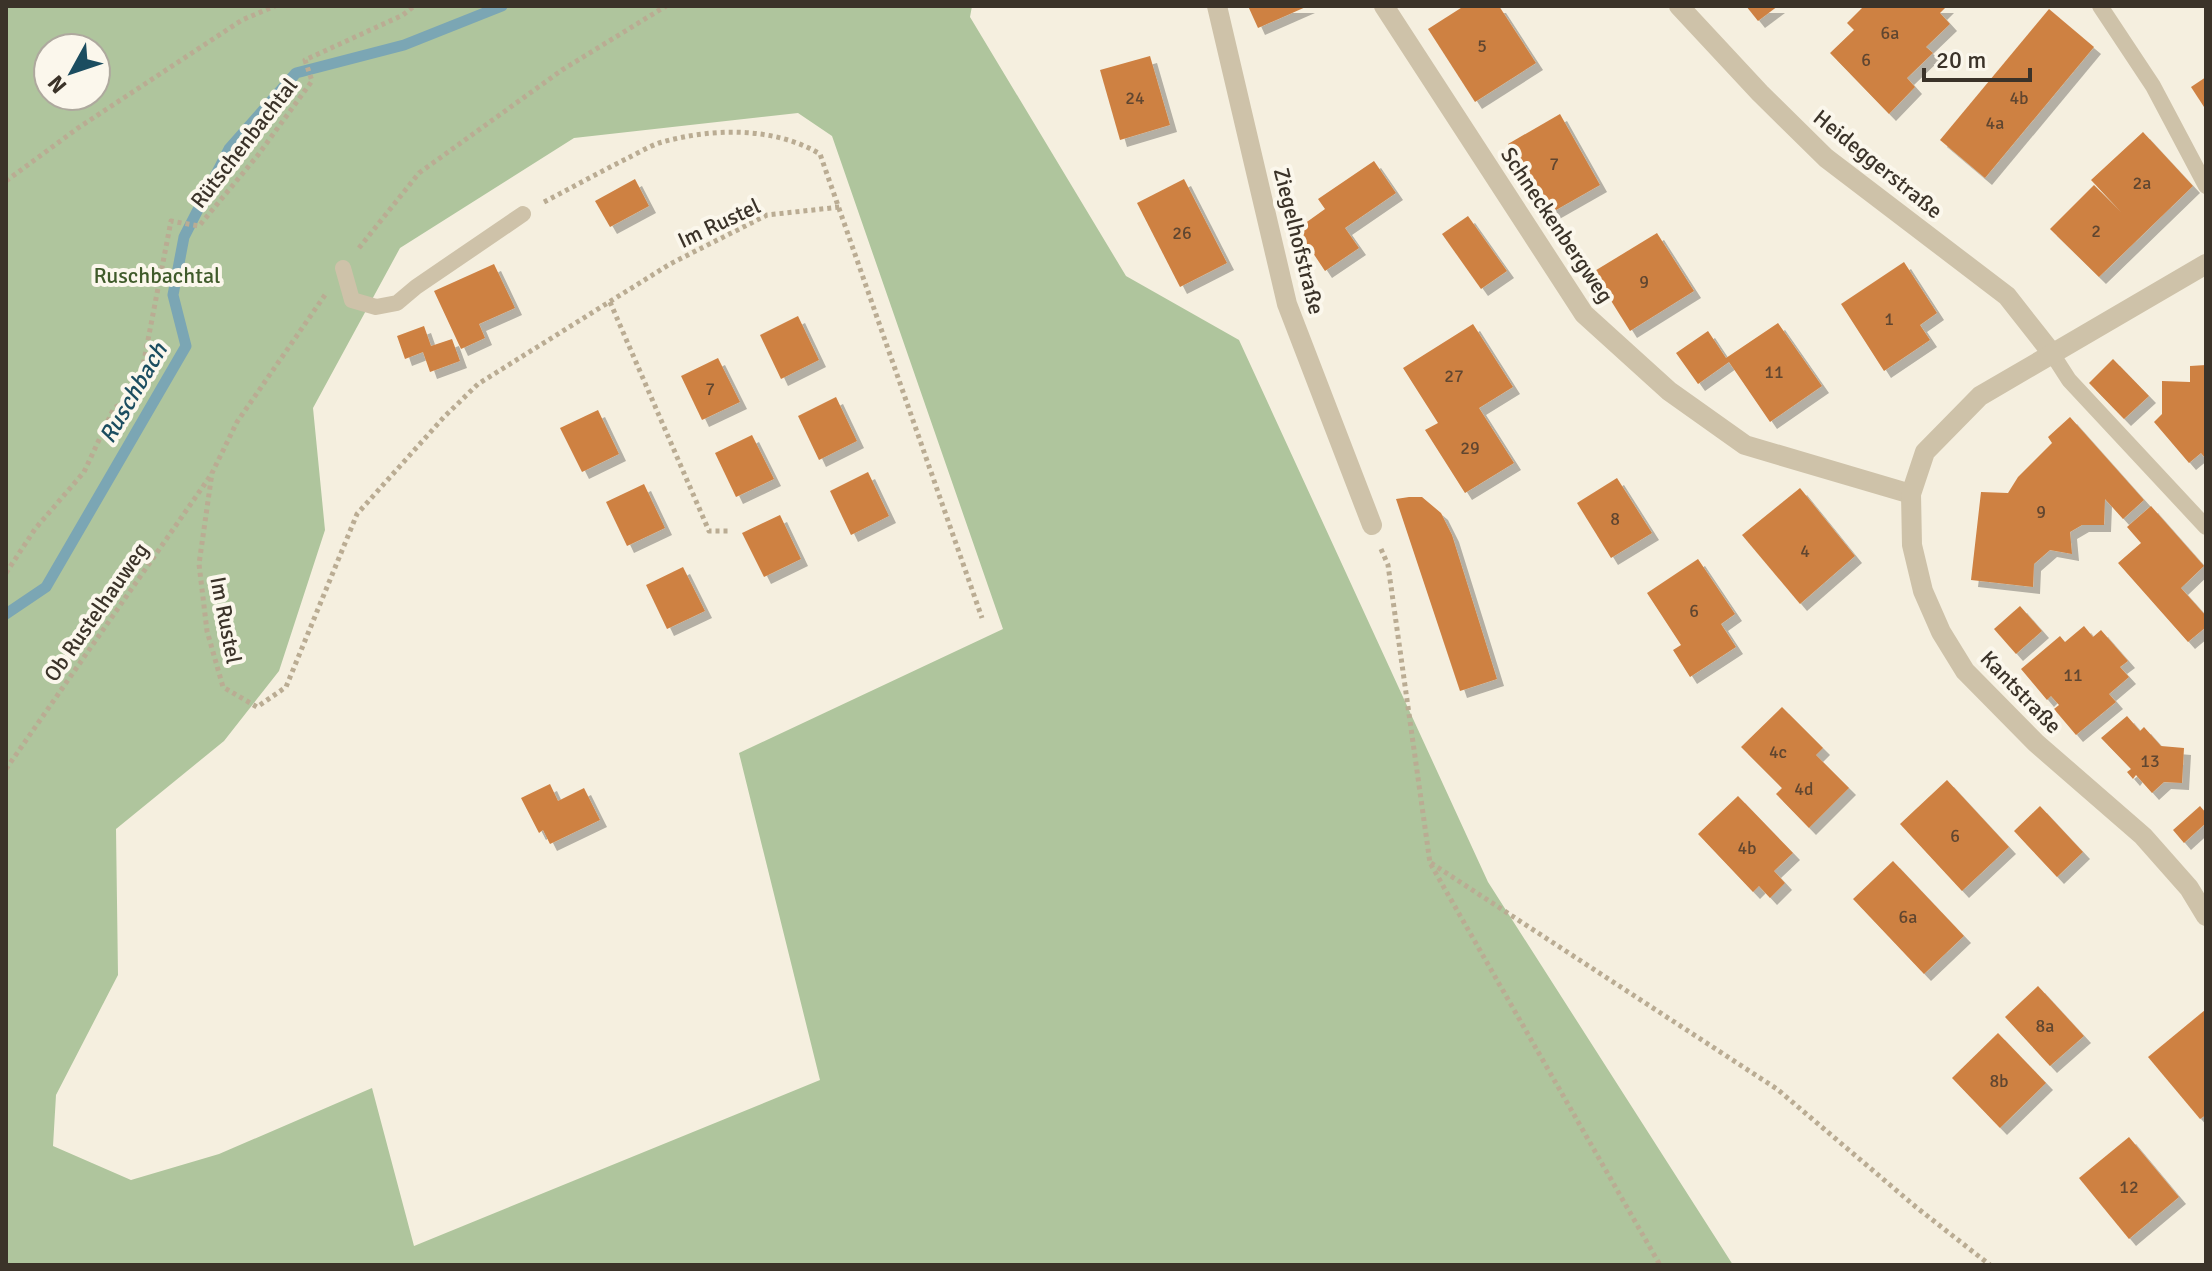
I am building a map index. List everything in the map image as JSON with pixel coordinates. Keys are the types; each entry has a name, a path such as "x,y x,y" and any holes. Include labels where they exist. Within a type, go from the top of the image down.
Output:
{"street":[{"name":"Ziegelhofstraße","path":"1217,6 1287,304 1372,525"},
{"name":"Schneckenbergweg","path":"1384,6 1584,314 1669,391 1745,445 1911,494"},
{"name":"Heideggerstraße","path":"1679,6 1826,158 2007,296 2051,352"},
{"name":"Kantstraße","path":"2206,264 1980,396 1925,452 1911,494 1912,545 1923,591 1941,632 1965,671 2036,743 2143,836 2189,888 2206,916"}],"lane":[{"path":"2100,6 2153,86 2206,186"},
{"path":"343,268 352,300 376,307 397,303 523,214"},
{"path":"2051,352 2069,380 2206,527"}],"path":[{"path":"6,181 78,128 242,20 275,6"},
{"name":"Rütschenbachtal","path":"6,573 35,529 84,472 114,408 134,397 142,371 171,221 199,226 258,155 312,81 305,60 403,15 414,6"},
{"name":"Im Rustel","path":"666,6 562,70 419,173 343,268 237,422 212,473 199,564 207,631 223,687 257,707 286,687 357,514 444,417 478,384 670,264 767,215 840,207"},
{"path":"523,214 658,144 700,136 744,133 800,142 820,154 982,618"},
{"path":"610,302 709,531 730,531"},
{"name":"Ob Rustelhauweg","path":"6,769 212,473"},
{"path":"1372,525 1388,565 1430,863 1660,1265"},
{"path":"1430,863 1777,1089 1916,1207 1990,1265"}],"green space":[{"name":"Ruschbachtal","path":"6,6 972,6 970,17 1126,276 1239,340 1488,882 1733,1265 6,1265","holes":["798,113 832,136 1003,629 739,753 820,1080 414,1246 372,1088 219,1154 131,1180 53,1146 56,1095 118,975 116,829 224,741 279,671 325,530 313,408 400,248 574,138"]}],"building":[{"path":"1248,6 1308,6 1258,28"},
{"path":"1464,6 1499,6 1536,63 1475,102 1428,29"},
{"path":"1746,6 1778,6 1758,21"},
{"path":"1864,6 1947,6 1940,13 1950,24 1926,47 1933,53 1907,78 1915,87 1889,114 1830,53 1854,30 1847,23"},
{"path":"2049,9 2094,47 1985,178 1940,140"},
{"path":"1150,56 1170,125 1120,140 1100,70"},
{"path":"2206,77 2206,110 2191,87"},
{"path":"1560,114 1600,185 1549,214 1508,144"},
{"path":"2143,132 2193,186 2099,277 2050,229 2094,185 2121,212 2091,180"},
{"path":"1374,161 1396,193 1345,228 1359,248 1325,271 1297,229 1325,209 1318,199"},
{"path":"635,179 649,206 610,227 595,201"},
{"path":"1184,179 1227,263 1180,287 1137,203"},
{"path":"1468,216 1507,271 1481,289 1442,234"},
{"path":"1657,233 1694,291 1630,331 1593,272"},
{"path":"1904,262 1937,313 1920,325 1930,340 1884,371 1841,304"},
{"path":"494,264 515,308 479,324 485,338 461,349 434,291"},
{"path":"798,316 819,360 781,379 760,335"},
{"path":"1778,323 1822,386 1770,422 1729,362 1698,384 1676,353 1708,331 1726,358"},
{"path":"1473,324 1513,387 1479,408 1514,463 1465,493 1425,430 1438,423 1403,368"},
{"path":"424,326 431,346 452,339 460,361 430,372 423,352 405,359 397,336"},
{"path":"718,358 740,402 702,420 681,376"},
{"path":"2113,359 2149,396 2124,419 2089,383"},
{"path":"2206,365 2206,459 2201,453 2189,463 2154,422 2162,414 2162,381 2190,382 2190,366"},
{"path":"836,397 857,441 819,460 798,416"},
{"path":"598,410 619,454 582,472 560,428"},
{"path":"2070,417 2144,500 2123,519 2105,499 2104,525 2082,525 2070,532 2072,554 2050,550 2034,564 2033,587 1971,580 1981,492 2008,493 2018,477 2052,443 2048,437"},
{"path":"752,435 774,479 736,497 715,453"},
{"path":"868,472 889,516 851,535 830,491"},
{"path":"1617,478 1652,533 1611,558 1577,503"},
{"path":"644,484 665,528 627,546 606,502"},
{"path":"1800,488 1855,556 1800,604 1742,535"},
{"path":"1422,497 1441,513 1452,535 1497,679 1460,691 1396,499"},
{"path":"2151,506 2204,566 2181,588 2206,616 2206,627 2188,642 2118,563 2141,543 2127,527"},
{"path":"780,515 801,559 764,577 742,533"},
{"path":"1698,559 1735,614 1721,624 1736,647 1690,677 1673,650 1681,645 1647,593"},
{"path":"683,567 705,611 667,629 646,585"},
{"path":"2020,606 2042,631 2016,654 1994,629"},
{"path":"2084,626 2093,637 2101,630 2128,661 2120,667 2129,677 2109,694 2116,702 2076,735 2054,709 2059,705 2051,696 2047,700 2021,669 2060,636 2065,642"},
{"path":"1782,707 1823,748 1816,755 1849,788 1809,828 1776,794 1782,788 1741,747"},
{"path":"2127,716 2140,731 2144,727 2161,746 2184,748 2182,783 2164,782 2152,793 2136,775 2133,779 2127,772 2131,769 2101,738"},
{"path":"1947,780 2009,847 1962,891 1900,824"},
{"path":"550,784 558,801 584,788 600,820 550,844 543,830 539,833 521,798"},
{"path":"1738,796 1793,853 1774,871 1785,883 1770,898 1759,886 1753,892 1698,834"},
{"path":"2040,806 2083,852 2057,877 2014,831"},
{"path":"2200,806 2206,813 2206,823 2184,843 2173,830"},
{"path":"1893,861 1964,936 1924,974 1853,899"},
{"path":"2038,986 2084,1036 2050,1066 2005,1017"},
{"path":"2205,1010 2206,1115 2200,1119 2148,1057"},
{"path":"1998,1033 2046,1083 2000,1128 1952,1078"},
{"path":"2129,1137 2179,1197 2129,1239 2079,1178"}],"waterway":[{"name":"Ruschbach","path":"6,614 46,587 186,346 173,295 184,237 229,149 296,73 404,45 502,6"}]}
